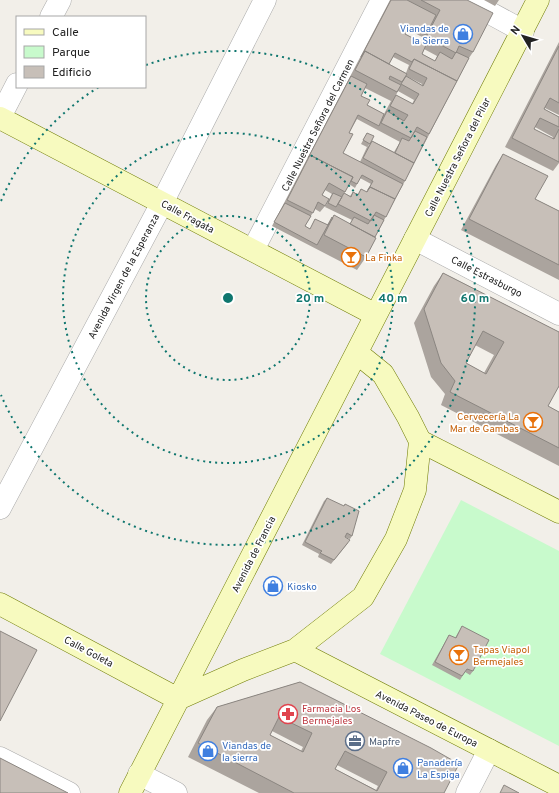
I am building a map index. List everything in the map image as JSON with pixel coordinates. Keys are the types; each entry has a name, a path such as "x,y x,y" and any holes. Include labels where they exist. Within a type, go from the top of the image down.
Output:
{"street":[{"path":"52,16 60,0"},
{"name":"Avenida Virgen de la Esperanza","path":"0,508 162,203 265,0"},
{"name":"Calle Nuestra Señora del Carmen","path":"253,250 382,0"},
{"path":"466,0 523,31"},
{"name":"Calle Nuestra Señora del Pilar","path":"376,315 538,0"},
{"path":"0,117 16,86"},
{"name":"Calle Fragata","path":"0,117 376,315"},
{"name":"Calle Estrasburgo","path":"415,239 559,314"},
{"name":"Avenida de Francia","path":"130,793 376,315"},
{"path":"178,698 243,670 295,650 363,597 396,540 415,490 420,441 383,374 357,353"},
{"path":"420,441 559,512"},
{"name":"Calle Goleta","path":"0,604 178,698"},
{"name":"Avenida Paseo de Europa","path":"295,650 559,786"},
{"path":"467,793 489,750"},
{"path":"0,758 70,793"},
{"path":"140,774 176,793"}],"green space":[{"path":"461,500 559,551 559,746 380,654"}],"building":[{"path":"391,0 407,0 436,15 426,35 409,26 405,34 426,45 422,54 435,61 440,52 452,59 456,52 469,58 457,81 414,59 412,62 395,53 389,64 365,51 361,57"},
{"path":"421,0 467,0 493,13 473,52 459,46 456,53 426,37 440,10"},
{"path":"559,46 559,103 550,98 544,109 559,117 559,127 540,118 534,129 554,139 559,129 559,162 512,138"},
{"path":"365,51 407,74 402,82 390,76 389,79 401,85 397,92 355,70"},
{"path":"414,59 457,81 429,134 417,127 411,138 381,123 387,111 404,121 408,115 390,106 396,95 413,104 419,94 401,84 406,76 423,86 427,78 409,69"},
{"path":"351,76 367,84 361,96 370,100 367,105 384,114 379,126 358,115 349,133 353,134 343,153 403,184 395,199 370,187 368,190 373,181 362,175 357,184 351,181 353,177 310,155 308,158"},
{"path":"415,131 427,137 414,163 395,153 402,138 409,141"},
{"path":"367,133 374,136 370,144 363,140"},
{"path":"372,141 414,163 405,181 363,158"},
{"path":"503,154 548,176 535,199 559,211 559,265 469,219"},
{"path":"310,155 353,177 345,192 329,183 322,195 329,199 325,206 318,202 313,213 287,200"},
{"path":"370,187 395,199 386,217 376,212 371,221 338,204 344,193 351,197 353,192 358,195 361,189 367,192"},
{"path":"333,193 342,197 336,207 328,203"},
{"path":"285,203 311,216 305,226 310,229 315,219 328,225 317,245 274,222"},
{"path":"334,215 376,238 366,257 324,235"},
{"path":"374,215 384,220 375,237 350,224 354,217 368,224"},
{"path":"443,273 559,332 559,386 548,406 559,412 559,448 450,392 455,381 441,363 424,309","holes":["483,331 504,342 486,374 466,363"]},
{"path":"327,498 344,506 345,504 359,511 352,536 347,533 345,537 350,540 334,560 320,553 322,551 305,542"},
{"path":"462,626 489,640 473,671 467,669 462,676 435,662 449,635 456,638"},
{"path":"0,631 37,650 0,721"},
{"path":"300,682 431,748 459,764 444,793 294,793 198,743 217,707","holes":["279,717 312,733 303,752 270,735","345,751 387,772 377,791 335,769"]},
{"path":"0,758 68,793 0,793"},
{"path":"504,785 519,793 500,793"}],"place":[{"name":"Viandas de la Sierra","path":"463,34"},
{"name":"La Finka","path":"351,257"},
{"name":"Cervecería La Mar de Gambas","path":"533,422"},
{"name":"Kiosko","path":"273,586"},
{"name":"Tapas Viapol Bermejales","path":"459,655"},
{"name":"Farmacia Los Bermejales","path":"288,714"},
{"name":"Mapfre","path":"355,741"},
{"name":"Viandas de la sierra","path":"208,751"},
{"name":"Panadería La Espiga","path":"403,768"}]}
